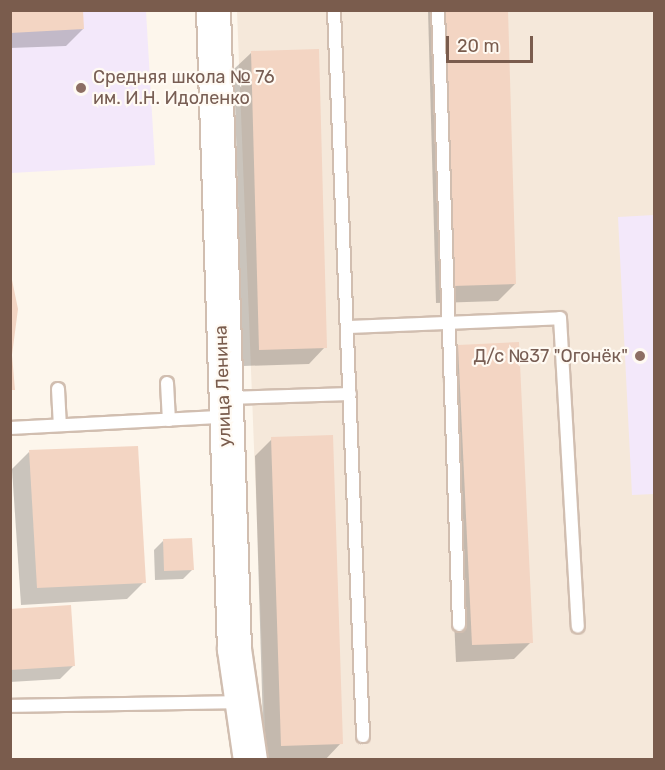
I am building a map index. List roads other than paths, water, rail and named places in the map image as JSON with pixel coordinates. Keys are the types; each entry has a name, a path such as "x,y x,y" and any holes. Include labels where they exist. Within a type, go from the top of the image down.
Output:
{"street":[{"name":"улица Ленина","path":"213,10 223,408 234,649 242,702 246,758"}],"lane":[{"path":"334,10 349,327 363,736"},
{"path":"438,10 459,625"},
{"path":"349,327 560,318 578,626"},
{"path":"167,382 169,420"},
{"path":"58,389 60,425"},
{"path":"10,428 169,420 223,408 350,394"},
{"path":"10,706 242,702"}],"place":[{"name":"Средняя школа № 76 им. И.Н. Идоленко","path":"81,88"},
{"name":"Д/с №37 \"Огонёк\"","path":"640,356"}]}
